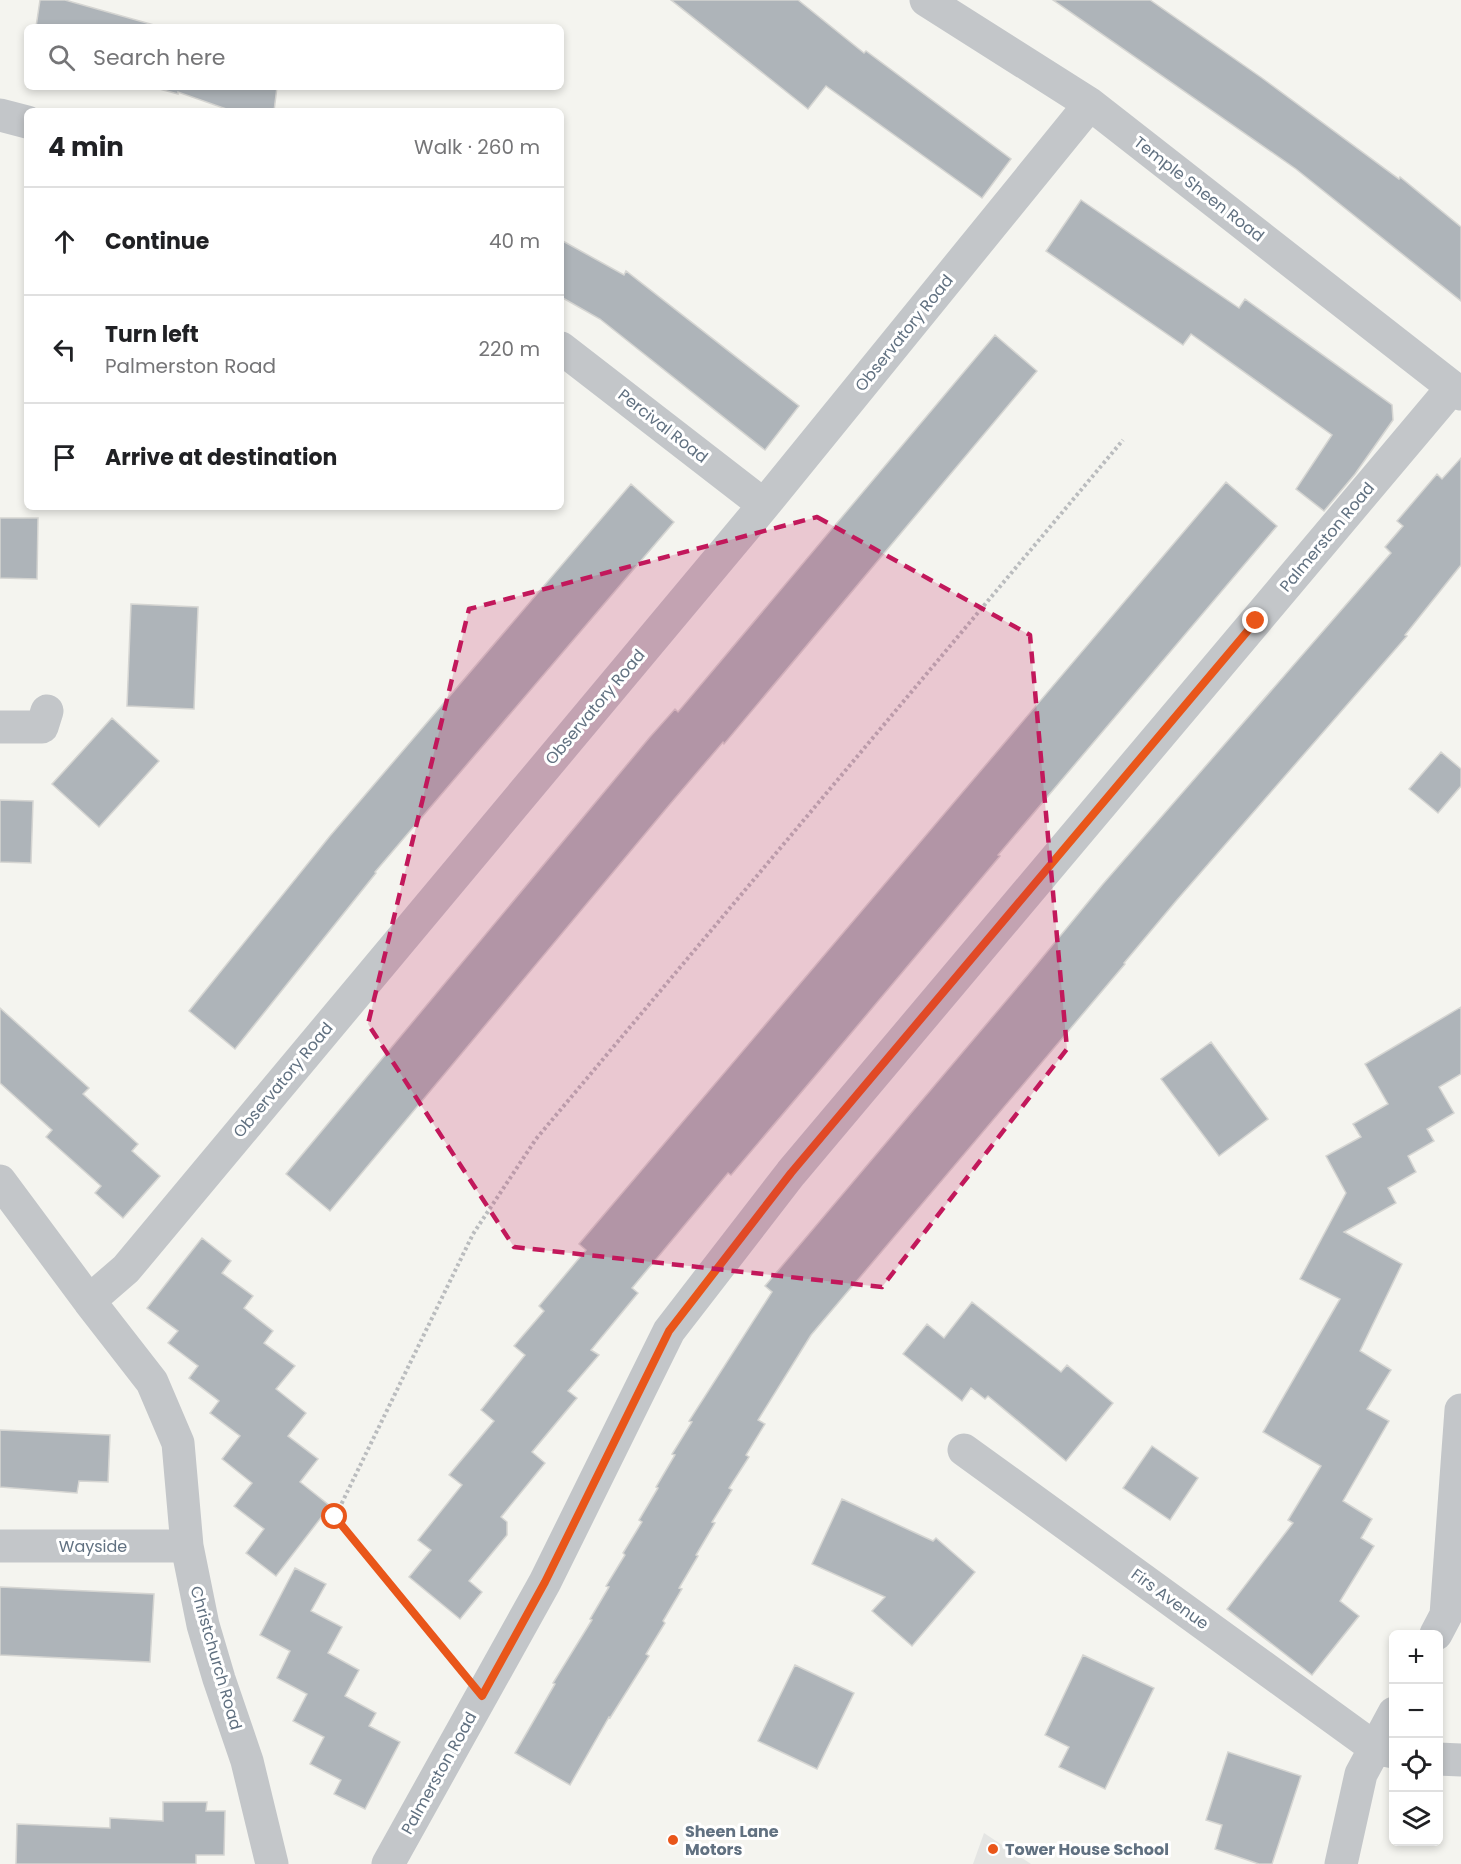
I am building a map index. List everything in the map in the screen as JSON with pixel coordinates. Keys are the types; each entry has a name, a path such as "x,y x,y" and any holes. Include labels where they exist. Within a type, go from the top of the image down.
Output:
{"street":[{"name":"Temple Sheen Road","path":"926,0 1090,104 1457,391"},
{"name":"Observatory Road","path":"89,1301 126,1269 764,505 1090,104"},
{"path":"0,116 24,121"},
{"name":"Percival Road","path":"564,350 764,505"},
{"name":"Palmerston Road","path":"388,1864 545,1582 669,1331 791,1173 1457,391"},
{"path":"0,727 42,727 47,711"},
{"name":"Christchurch Road","path":"0,1181 152,1382 178,1443 187,1546 203,1625 247,1761 272,1864"},
{"path":"1438,1630 1446,1615 1461,1410"},
{"name":"Firs Avenue","path":"964,1450 1384,1750"},
{"name":"Wayside","path":"0,1546 187,1546"},
{"path":"1341,1864 1361,1774 1384,1750 1389,1732"},
{"path":"1443,1759 1461,1760"}],"path":[{"path":"482,1696 335,1517 473,1234 536,1139 1123,440"}],"highlighted area":[{"path":"817,517 1030,635 1067,1049 882,1287 514,1247 368,1024 469,609"}],"shaded area":[{"name":"Tower House School","path":"984,1833 1031,1864 973,1864"}],"building":[{"path":"40,0 65,0 150,24 36,24"},
{"path":"671,0 798,0 864,53 866,51 1011,159 982,198 826,86 808,109"},
{"path":"1053,0 1150,0 1262,78 1399,179 1400,177 1461,227 1461,301 1296,169"},
{"path":"163,90 277,90 274,108 223,108 178,92 178,94"},
{"path":"1081,200 1239,308 1245,299 1392,405 1393,420 1355,474 1324,511 1296,489 1332,435 1191,334 1183,345 1046,251"},
{"path":"564,242 624,275 626,271 799,406 765,450 600,319 564,299"},
{"path":"995,335 1037,371 724,744 723,742 670,804 330,1211 286,1174 650,737 675,709 678,712"},
{"path":"1461,458 1461,565 1405,635 1407,636 1176,901 811,1335 758,1420 765,1424 746,1455 749,1457 729,1488 732,1490 712,1522 715,1523 679,1588 682,1589 663,1621 665,1623 646,1654 649,1656 609,1717 570,1785 515,1753 555,1684 553,1683 592,1620 590,1619 609,1587 606,1586 642,1522 639,1520 675,1455 672,1454 692,1422 689,1421 772,1292 765,1286 1103,884 1391,553 1385,547 1403,526 1397,521 1437,474 1442,479"},
{"path":"1226,482 1277,526 998,855 1000,856 821,1069 731,1175 728,1173 632,1288 638,1293 591,1350 599,1355 568,1391 577,1398 532,1452 545,1463 501,1517 507,1522 507,1535 469,1581 482,1592 460,1619 409,1577 431,1550 418,1540 462,1485 449,1475 494,1421 481,1410 525,1355 514,1346 544,1311 539,1306 586,1250 579,1244"},
{"path":"631,484 674,522 375,872 235,1049 189,1011 330,836"},
{"path":"0,518 38,518 37,579 0,578"},
{"path":"131,604 198,607 194,709 127,706"},
{"path":"112,718 159,761 99,827 52,784"},
{"path":"1441,752 1461,769 1461,786 1438,813 1409,789"},
{"path":"0,800 33,801 31,863 0,862"},
{"path":"1461,1007 1461,1074 1439,1087 1454,1113 1427,1129 1434,1141 1408,1156 1416,1172 1388,1188 1396,1203 1344,1232 1402,1264 1360,1351 1391,1370 1367,1409 1389,1421 1343,1501 1372,1519 1361,1538 1374,1546 1340,1601 1359,1616 1312,1675 1227,1609 1293,1523 1288,1520 1321,1466 1263,1432 1340,1299 1300,1279 1346,1193 1326,1156 1361,1137 1353,1124 1388,1104 1365,1064"},
{"path":"0,1008 89,1088 83,1094 138,1144 132,1151 160,1176 123,1218 95,1193 101,1186 46,1137 52,1130 0,1083"},
{"path":"1211,1042 1268,1119 1219,1156 1161,1079"},
{"path":"202,1238 231,1261 222,1273 253,1296 244,1308 273,1331 264,1343 295,1366 276,1389 306,1413 288,1436 318,1459 300,1482 330,1506 276,1576 246,1553 264,1529 234,1506 252,1483 222,1459 240,1436 210,1413 219,1401 189,1378 198,1366 168,1343 178,1331 147,1308"},
{"path":"972,1302 1061,1372 1067,1365 1113,1403 1066,1461 988,1396 985,1399 971,1388 962,1401 903,1354 927,1324 944,1338"},
{"path":"0,1430 110,1435 108,1482 79,1481 77,1493 0,1487"},
{"path":"1152,1446 1198,1478 1170,1520 1123,1488"},
{"path":"842,1499 933,1541 936,1538 975,1572 912,1646 872,1611 885,1597 812,1564"},
{"path":"295,1568 326,1584 311,1611 342,1627 328,1653 359,1670 345,1696 376,1713 369,1726 400,1742 365,1809 334,1794 341,1780 310,1764 324,1737 293,1721 307,1694 277,1678 290,1651 260,1635"},
{"path":"0,1587 154,1594 150,1662 0,1655"},
{"path":"1083,1655 1154,1688 1105,1789 1059,1767 1069,1747 1045,1735"},
{"path":"795,1665 854,1693 817,1769 758,1741"},
{"path":"1228,1752 1301,1776 1272,1864 1259,1864 1215,1849 1222,1825 1206,1820"},
{"path":"163,1802 207,1802 206,1811 225,1811 224,1855 196,1855 196,1864 16,1864 17,1824 110,1828 110,1818 163,1821"}],"place":[{"name":"Sheen Lane Motors","path":"673,1840"},
{"name":"Tower House School","path":"993,1849"}],"route":[{"path":"335,1517 482,1696 545,1582 669,1331 791,1173 1256,621"}]}
